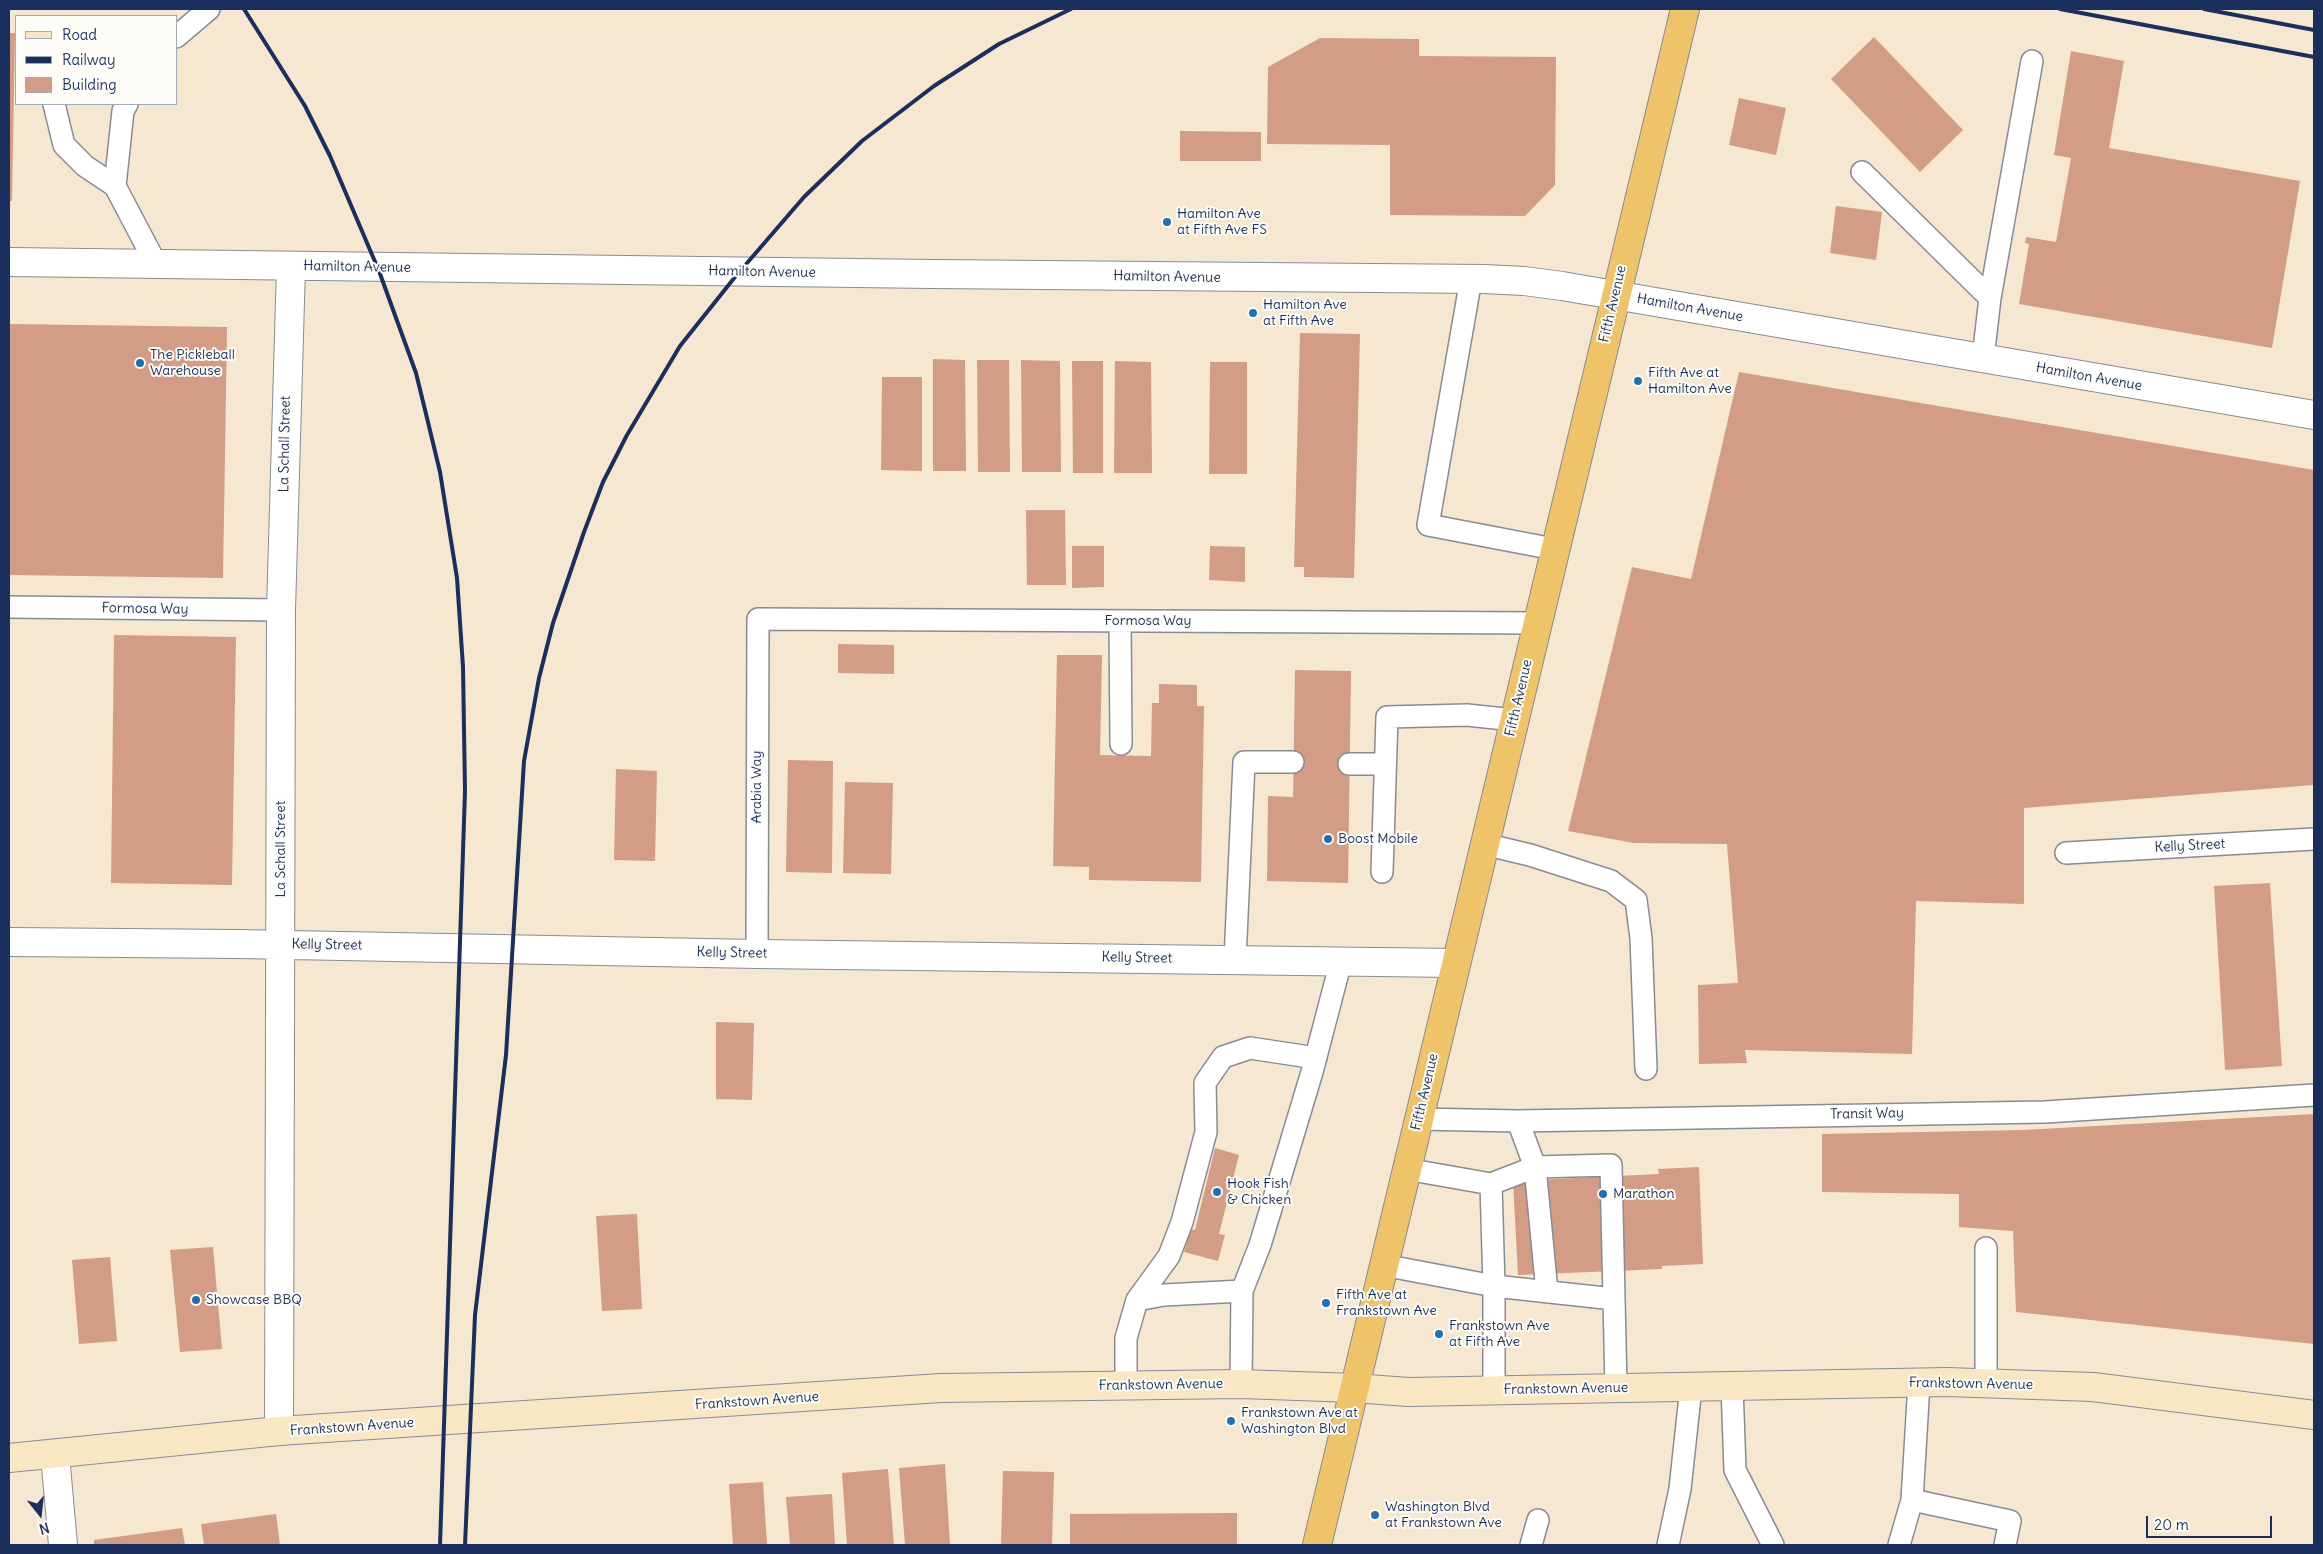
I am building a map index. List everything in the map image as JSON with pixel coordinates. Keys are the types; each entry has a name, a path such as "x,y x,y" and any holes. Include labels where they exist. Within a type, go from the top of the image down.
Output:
{"highway":[{"name":"Fifth Avenue","path":"1316,1545 1685,9"}],"main road":[{"name":"Frankstown Avenue","path":"9,1458 55,1455 279,1431 941,1388 1241,1384 1408,1392 1919,1383 1986,1384 2093,1387 2314,1415"}],"street":[{"name":"Hamilton Avenue","path":"9,262 1524,281 2314,415"},
{"name":"La Schall Street","path":"279,1431 281,610 291,267"},
{"name":"Kelly Street","path":"9,942 756,954 1455,962"},
{"path":"55,1455 63,1545"}],"lane":[{"path":"178,35 209,9"},
{"path":"1983,358 1990,298 2032,61"},
{"path":"54,105 64,145 85,166 115,186 156,264"},
{"path":"115,186 122,111 126,105"},
{"path":"1862,172 1990,298"},
{"path":"1471,279 1428,525 1554,549"},
{"name":"Formosa Way","path":"9,607 281,610"},
{"name":"Formosa Way","path":"758,620 1537,623"},
{"name":"Arabia Way","path":"756,954 758,620"},
{"path":"1120,621 1120,744"},
{"path":"1382,872 1386,717 1467,715 1514,720"},
{"path":"1235,960 1244,762 1293,762"},
{"path":"1350,764 1385,764"},
{"name":"Kelly Street","path":"2066,854 2314,839"},
{"path":"1484,844 1530,855 1611,881 1636,900 1642,938 1646,1069"},
{"path":"1241,1384 1242,1291 1260,1244 1316,1058 1341,961"},
{"path":"1126,1386 1126,1338 1137,1300 1169,1256 1182,1222 1206,1132 1205,1083 1222,1057 1250,1048 1316,1058"},
{"name":"Transit Way","path":"1419,1119 1518,1121 2045,1112 2314,1095"},
{"path":"1518,1121 1534,1167 1547,1292"},
{"path":"1406,1169 1491,1184 1534,1167 1610,1165 1616,1388"},
{"path":"1491,1184 1494,1286 1494,1390"},
{"path":"1986,1248 1986,1384"},
{"path":"1383,1265 1494,1286 1614,1299"},
{"path":"1137,1300 1164,1295 1242,1291"},
{"path":"1899,1545 1912,1500 1919,1383"},
{"path":"1732,1386 1735,1470 1773,1545"},
{"path":"1668,1545 1680,1489 1691,1387"},
{"path":"1912,1500 2010,1522 2005,1545"},
{"path":"1532,1545 1538,1520"}],"building":[{"path":"9,33 15,33 12,201 9,201"},
{"path":"1874,37 1963,130 1920,172 1831,79"},
{"path":"1320,38 1419,39 1419,56 1556,57 1555,185 1525,216 1390,215 1390,145 1267,144 1268,67"},
{"path":"2071,51 2124,61 2109,148 2300,181 2272,348 2019,304 2029,244 2025,243 2026,237 2056,242 2071,158 2054,155"},
{"path":"1739,98 1786,108 1776,155 1729,145"},
{"path":"1180,131 1261,132 1261,161 1180,161"},
{"path":"1836,206 1882,212 1876,260 1830,253"},
{"path":"9,324 227,327 223,578 9,575"},
{"path":"1300,333 1360,334 1354,578 1304,577 1304,567 1294,567"},
{"path":"933,359 965,360 966,471 933,471"},
{"path":"977,360 1009,360 1010,472 978,472"},
{"path":"1021,360 1060,361 1061,472 1022,472"},
{"path":"1072,361 1103,361 1103,473 1073,473"},
{"path":"1115,361 1151,362 1152,473 1114,473"},
{"path":"1210,362 1247,362 1247,474 1209,474"},
{"path":"1739,372 2314,470 2314,785 2024,808 2024,904 1916,901 1912,1054 1745,1050 1747,1063 1699,1064 1698,985 1738,983 1727,844 1634,843 1568,831 1632,567 1691,579"},
{"path":"882,377 922,377 922,471 881,470"},
{"path":"1026,510 1065,510 1066,585 1027,585"},
{"path":"1072,546 1104,546 1104,587 1072,588"},
{"path":"1210,546 1245,547 1245,582 1209,580"},
{"path":"114,635 236,637 232,885 111,883"},
{"path":"838,644 894,645 894,674 838,673"},
{"path":"1057,655 1102,655 1100,755 1151,756 1152,703 1159,703 1159,684 1197,685 1197,706 1204,706 1201,882 1089,880 1089,867 1053,866"},
{"path":"1295,670 1351,671 1348,883 1267,881 1268,796 1293,797"},
{"path":"788,760 833,761 832,873 786,872"},
{"path":"616,769 657,771 655,861 614,860"},
{"path":"845,782 893,783 891,874 843,873"},
{"path":"2270,883 2282,1066 2225,1070 2214,886"},
{"path":"716,1022 754,1023 752,1100 716,1099"},
{"path":"2314,1114 2314,1344 2016,1312 2013,1231 1959,1227 1959,1194 1822,1192 1822,1134 2023,1130"},
{"name":"Hook Fish & Chicken","path":"1215,1148 1239,1155 1219,1234 1225,1235 1218,1261 1184,1252 1190,1229 1195,1230"},
{"path":"1699,1167 1703,1264 1662,1266 1662,1269 1518,1275 1513,1181 1659,1174 1658,1169"},
{"path":"637,1214 642,1309 602,1311 596,1216"},
{"name":"Showcase BBQ","path":"213,1247 222,1349 180,1352 170,1250"},
{"path":"110,1257 117,1341 79,1344 72,1260"},
{"path":"945,1464 950,1545 905,1545 899,1468"},
{"path":"888,1469 894,1545 847,1545 842,1473"},
{"path":"1003,1471 1054,1472 1052,1545 1001,1545"},
{"path":"763,1482 767,1545 733,1545 729,1484"},
{"path":"832,1494 835,1545 790,1545 786,1497"},
{"path":"1237,1513 1237,1545 1070,1545 1070,1514"},
{"path":"276,1514 280,1545 204,1545 201,1524"},
{"path":"182,1528 185,1545 94,1545 94,1540"}],"railway":[{"path":"244,9 305,106 330,156 379,271 416,373 440,472 457,578 463,667 465,791 440,1545"},
{"path":"465,1545 475,1315 506,1055 524,761 539,678 553,623 603,482 627,435 680,346 735,277 804,197 862,141 934,86 999,44 1071,9"},
{"path":"2060,9 2314,57"},
{"path":"2204,9 2314,30"}],"place":[{"name":"Hamilton Ave at Fifth Ave FS","path":"1167,222"},
{"name":"Hamilton Ave at Fifth Ave","path":"1253,313"},
{"name":"The Pickleball Warehouse","path":"140,363"},
{"name":"Fifth Ave at Hamilton Ave","path":"1638,381"},
{"name":"Boost Mobile","path":"1328,839"},
{"name":"Hook Fish & Chicken","path":"1217,1192"},
{"name":"Marathon","path":"1603,1194"},
{"name":"Showcase BBQ","path":"196,1300"},
{"name":"Fifth Ave at Frankstown Ave","path":"1326,1303"},
{"name":"Frankstown Ave at Fifth Ave","path":"1439,1334"},
{"name":"Frankstown Ave at Washington Blvd","path":"1231,1421"},
{"name":"Washington Blvd at Frankstown Ave","path":"1375,1515"}]}
